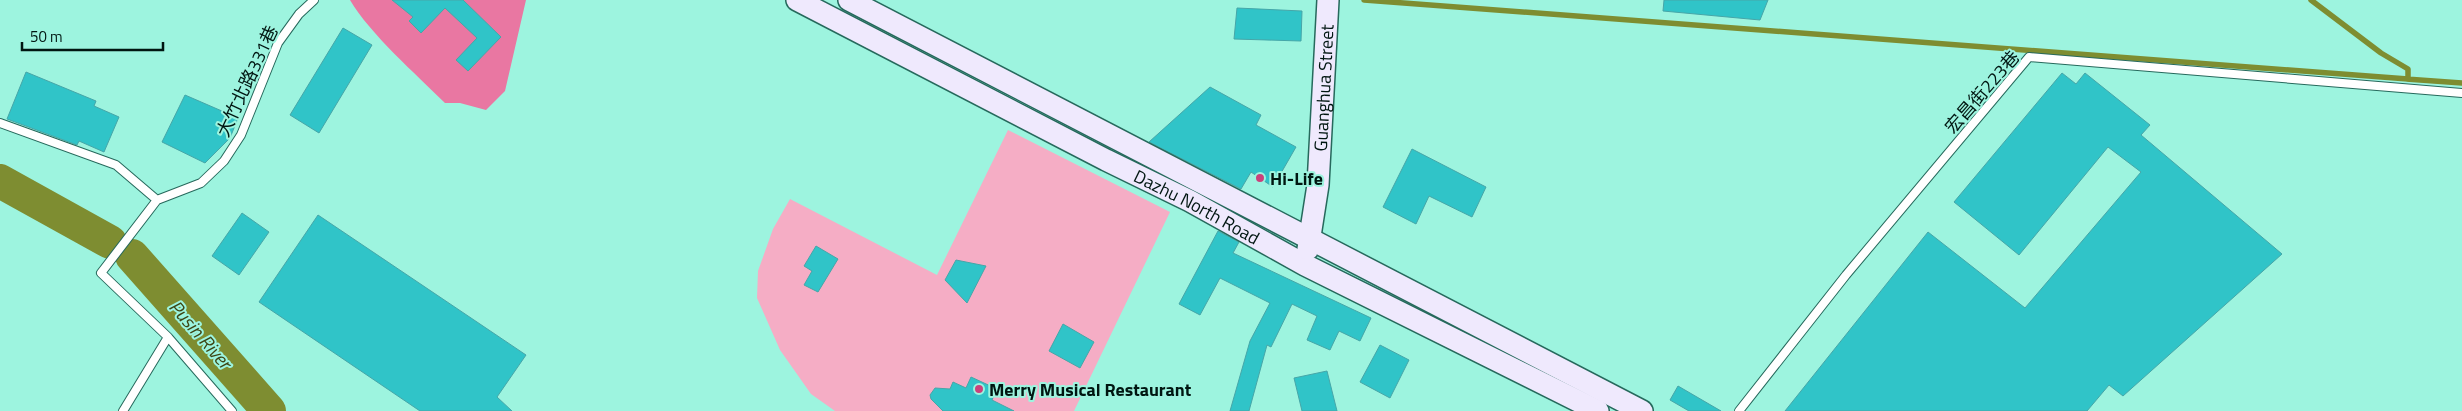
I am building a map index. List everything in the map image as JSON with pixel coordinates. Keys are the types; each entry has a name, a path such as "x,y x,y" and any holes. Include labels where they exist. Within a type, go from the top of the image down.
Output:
{"street":[{"name":"Dazhu North Road","path":"797,0 1106,160 1190,201 1305,264 1598,411"},
{"name":"Guanghua Street","path":"1305,264 1318,185 1328,0"},
{"name":"Dazhu North Road","path":"859,2 1116,140 1310,237 1415,294 1642,411"}],"lane":[{"name":"大竹北路331巷","path":"157,200 201,183 224,161 242,135 278,43 299,14 314,0"},
{"name":"宏昌街223巷","path":"1740,411 1846,275 2028,57 2462,93"},
{"path":"0,123 116,165 157,200 101,273 168,337 232,411"},
{"path":"124,411 168,337"}],"shaded area":[{"path":"350,0 526,0 505,91 486,110 460,103 445,103 381,40"},
{"path":"1008,130 1170,212 1074,411 835,411 811,394 780,350 757,298 758,271 773,229 790,199 937,275"}],"building":[{"path":"392,0 463,0 501,37 468,71 456,60 477,38 445,8 421,33 409,21 413,17"},
{"path":"1664,0 1768,0 1760,20 1663,11"},
{"path":"1237,8 1302,11 1301,41 1234,39"},
{"path":"343,28 372,45 319,133 290,115"},
{"path":"26,72 96,101 94,106 119,117 104,152 79,141 77,145 7,119"},
{"path":"2062,73 2076,84 2085,73 2150,125 2141,135 2282,254 2123,396 2109,385 2087,411 1785,411 1928,232 2025,308 2141,172 2108,147 2019,255 1954,202"},
{"path":"1210,87 1261,115 1256,125 1296,147 1273,187 1251,172 1241,189 1149,142"},
{"path":"185,95 238,118 230,138 205,163 162,142"},
{"path":"1412,149 1486,187 1472,217 1429,196 1416,224 1383,207"},
{"path":"242,213 269,232 239,275 212,256"},
{"path":"318,215 526,355 497,397 512,411 420,411 259,302"},
{"path":"1218,231 1239,242 1233,253 1371,318 1360,341 1339,331 1330,350 1307,340 1317,316 1292,304 1271,347 1267,345 1249,411 1230,411 1250,341 1270,303 1220,278 1200,315 1179,304"},
{"path":"816,246 838,259 818,292 804,285 812,271 804,266"},
{"path":"956,260 986,266 967,303 945,280"},
{"path":"1063,324 1094,342 1080,368 1049,351"},
{"path":"1380,345 1409,360 1390,398 1360,382"},
{"path":"1327,371 1337,411 1302,411 1294,378"},
{"path":"971,377 997,389 992,400 1014,411 943,411 931,399 930,395 935,388 950,389 953,382 966,388"},
{"path":"1678,386 1721,411 1689,411 1670,400"}],"waterway":[{"path":"1364,0 2408,79 2408,69 2381,53 2311,0"},
{"path":"2406,79 2462,83"},
{"name":"Pusin River","path":"0,181 110,242"},
{"name":"Pusin River","path":"132,256 269,411"}],"place":[{"name":"Hi-Life","path":"1260,178"},
{"name":"Merry Musical Restaurant","path":"979,389"}]}
